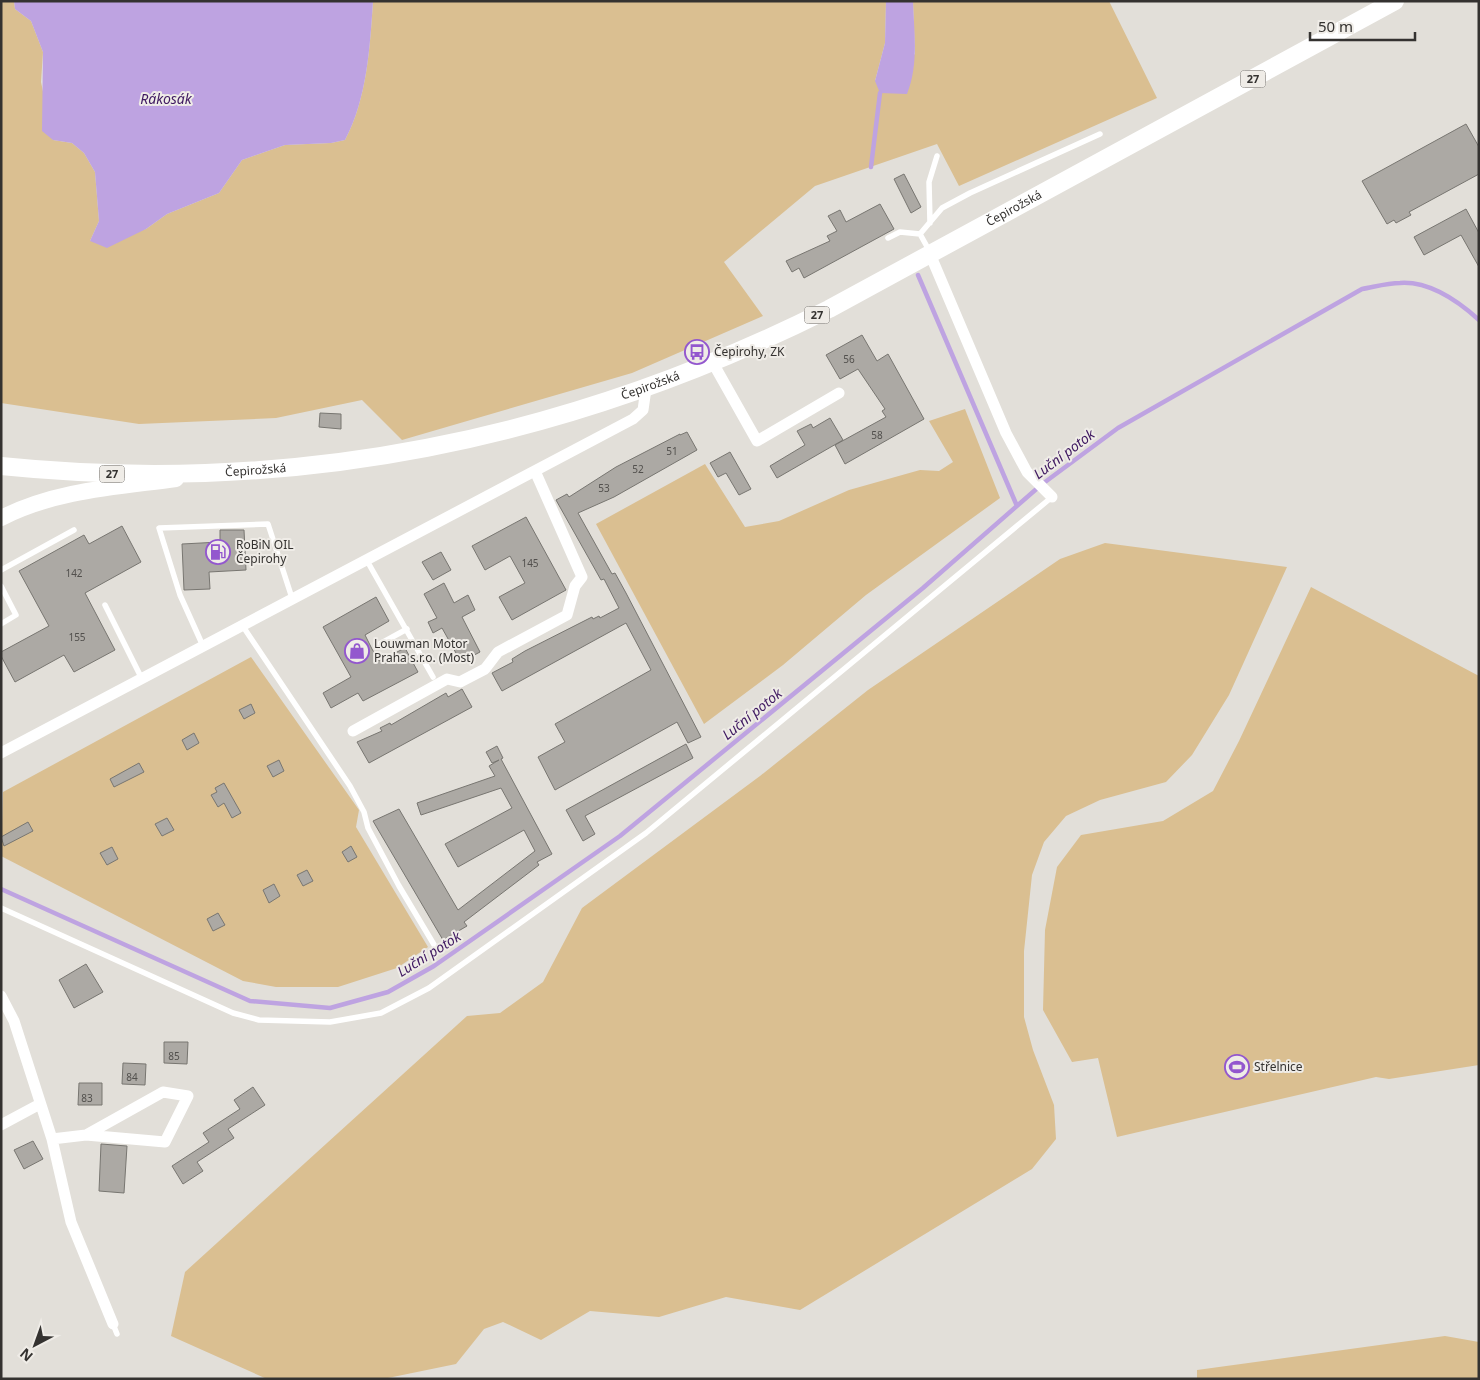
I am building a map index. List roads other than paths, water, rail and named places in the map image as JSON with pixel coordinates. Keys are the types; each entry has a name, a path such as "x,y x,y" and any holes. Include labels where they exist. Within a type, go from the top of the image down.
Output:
{"main road":[{"name":"Čepirožská","path":"1,466 95,474 224,472 342,462 444,446 547,419 646,388 713,363 794,326 1396,1"}],"street":[{"path":"930,254 1006,433 1027,472 1052,497"},
{"path":"713,363 757,442 839,393"},
{"path":"1,754 292,598 633,419 643,410 646,388"},
{"path":"353,731 447,680 460,682 485,669 498,652 567,614 575,586 582,577 535,471"},
{"path":"1,518 22,508 77,492 224,472"},
{"path":"1,996 14,1021 52,1139 71,1222 115,1329"},
{"path":"52,1139 86,1136 165,1142 188,1096 163,1092 86,1136"},
{"path":"1,1125 40,1104"}],"lane":[{"path":"920,234 942,208 970,192 1100,134"},
{"path":"930,223 929,182 937,156"},
{"path":"888,238 900,232 920,234"},
{"path":"920,234 930,254"},
{"path":"1,908 233,1013 258,1020 330,1022 381,1013 429,988 646,833 1052,497"},
{"path":"203,646 180,595 160,528 268,524 292,598"},
{"path":"1,570 74,530"},
{"path":"366,559 433,678"},
{"path":"1,586 16,615 1,624"},
{"path":"105,605 142,679"},
{"path":"242,625 350,786 364,812 368,828 394,878 436,948"},
{"path":"376,646 407,629"}],"water":[{"name":"Rákosák","path":"14,1 373,1 369,54 363,90 345,140 331,143 285,145 242,160 219,193 167,214 146,229 107,248 90,241 99,221 95,172 84,153 72,143 53,140 42,131 43,52 31,21 15,9"},
{"path":"886,1 913,1 914,60 911,83 907,94 880,93 875,81 885,43"}],"waterway":[{"path":"871,167 880,93"},
{"path":"918,275 1017,506"},
{"name":"Luční potok","path":"1,889 250,1001 330,1008 388,992 434,966 620,836 923,588 1041,485 1118,428 1362,289 1395,283 1422,285 1452,299 1479,320"}],"place":[{"name":"Čepirohy, ZK","path":"697,352"},
{"name":"RoBiN OIL Čepirohy","path":"218,552"},
{"name":"Louwman Motor Praha s.r.o. (Most)","path":"357,651"},
{"name":"Střelnice","path":"1237,1067"}]}
